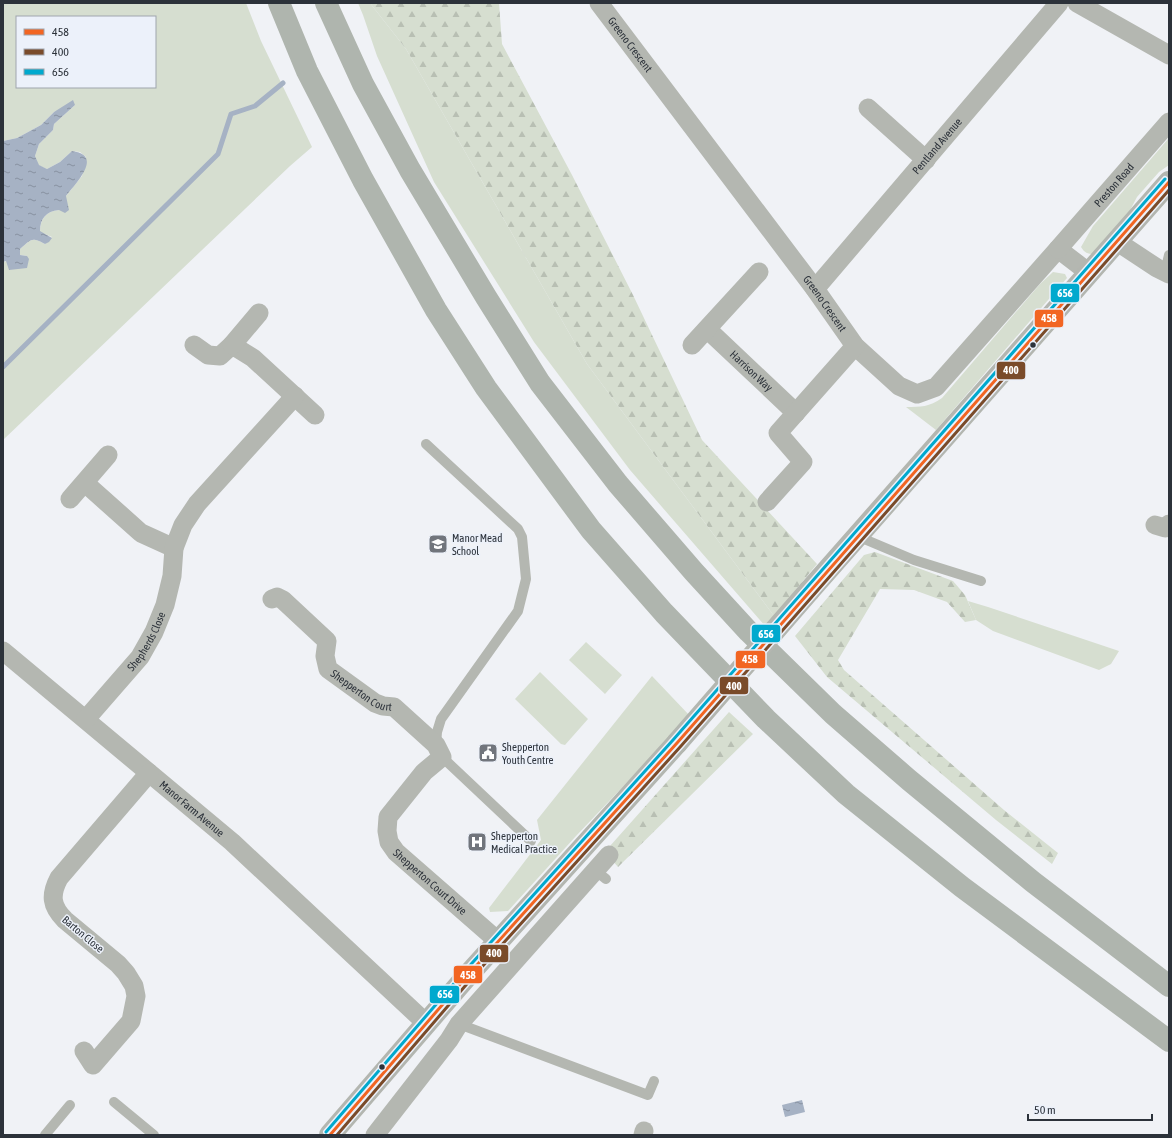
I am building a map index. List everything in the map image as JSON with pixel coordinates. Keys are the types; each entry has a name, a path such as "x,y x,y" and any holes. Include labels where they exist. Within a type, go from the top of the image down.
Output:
{"highway":[{"path":"279,3 307,71 362,180 436,310 486,388 591,530 664,613 766,719 846,794 962,887 1169,1041"},
{"path":"326,3 370,98 410,170 482,290 540,383 618,484 694,572 749,632 833,714 909,780 1033,882 1169,986"}],"main road":[{"path":"330,1135 468,975 678,743 1088,272 1169,182"}],"street":[{"name":"Greeno Crescent","path":"599,3 814,289 855,346 898,386 917,394 936,387 1058,248"},
{"name":"Pentland Avenue","path":"814,289 1059,3"},
{"path":"1077,3 1169,55"},
{"path":"868,108 926,160"},
{"name":"Preston Road","path":"1058,248 1169,122"},
{"path":"1116,241 1168,267"},
{"path":"1058,248 1088,272"},
{"path":"692,345 759,272"},
{"path":"194,345 208,355 220,356 232,345 259,313"},
{"name":"Harrison Way","path":"707,329 796,413"},
{"path":"232,345 253,358 315,415"},
{"path":"767,502 803,462 778,433 855,346"},
{"name":"Shepherds Close","path":"86,719 140,657 154,632 165,605 172,576 174,548 183,525 197,504 295,396"},
{"path":"70,499 108,455"},
{"path":"85,483 141,533 174,548"},
{"name":"Shepperton Court","path":"272,599 277,597 283,600 327,641 326,656 328,669 375,703 383,706 394,707 439,751"},
{"name":"Manor Farm Avenue","path":"3,651 232,842 427,1024"},
{"name":"Shepperton Court Drive","path":"439,751 388,817 387,830 389,842 396,852 499,942"},
{"name":"Barton Close","path":"84,1051 93,1065 131,1021 136,996 134,986 118,964 57,912 53,901 54,889 59,878 149,773"},
{"path":"375,1135 449,1040 459,1024 601,875 609,855"}],"lane":[{"path":"426,444 518,529 522,537 526,579 518,611 441,719 437,732 439,751 531,841"},
{"path":"857,536 914,560 981,581"},
{"path":"459,1024 648,1095 654,1081"},
{"path":"114,1102 154,1135"},
{"path":"45,1135 70,1105"}],"green space":[{"path":"3,3 246,3 261,41 312,147 290,166 3,440 3,262 27,256 20,255 20,249 29,241 37,240 45,244 52,237 40,232 41,223 47,214 59,210 66,196 82,176 86,157 80,152 72,151 60,162 47,169 38,165 35,156 39,144 53,130 54,124 75,105 54,112 41,125 17,138 3,141"},
{"path":"358,3 370,3 406,49 587,364 774,616 765,626 630,470 534,342 434,182 377,56"},
{"path":"370,3 499,3 502,44 572,175 633,295 702,440 817,564 774,616 587,364 406,49"},
{"path":"1169,138 1169,165 1159,172 1137,197 1126,218 1094,254 1085,252 1081,247 1093,226"},
{"path":"1053,272 1065,274 1067,278 936,430 906,407 925,406 942,398 1040,284"},
{"path":"875,552 953,581 965,595 976,620 965,622 947,602 914,590 880,589 838,660 844,670 1004,810 1058,853 1052,864 996,820 827,677 795,636 864,555"},
{"path":"968,601 1119,651 1111,664 1099,670 993,631 976,620"},
{"path":"586,642 622,675 605,694 569,660"},
{"path":"540,672 588,719 565,745 561,744 515,699"},
{"path":"652,676 690,716 576,836 508,911 490,912 489,908 541,840 537,820"},
{"path":"729,712 753,734 618,867 612,860 610,846"}],"water":[{"path":"73,100 75,105 54,124 53,130 39,144 35,156 39,165 47,169 60,162 72,151 81,154 86,158 87,164 85,170 66,196 69,210 65,213 59,210 51,212 45,216 41,223 40,231 52,238 49,242 45,244 37,240 29,241 20,249 20,255 27,256 29,259 27,268 9,270 6,261 3,262 3,141 17,138 41,125 54,112"},
{"path":"802,1100 805,1112 785,1117 782,1105"}],"waterway":[{"path":"3,367 218,154 231,114 255,106 283,83"}],"transit line":[{"name":"656","path":"326,1132 464,972 673,740 1165,179"},
{"name":"458","path":"330,1135 468,975 677,743 1169,182"},
{"name":"400","path":"337,1135 472,978 681,746 1169,190"}],"place":[{"name":"Manor Mead School","path":"438,544"},
{"name":"Shepperton Youth Centre","path":"488,753"},
{"name":"Shepperton Medical Practice","path":"477,842"}]}
